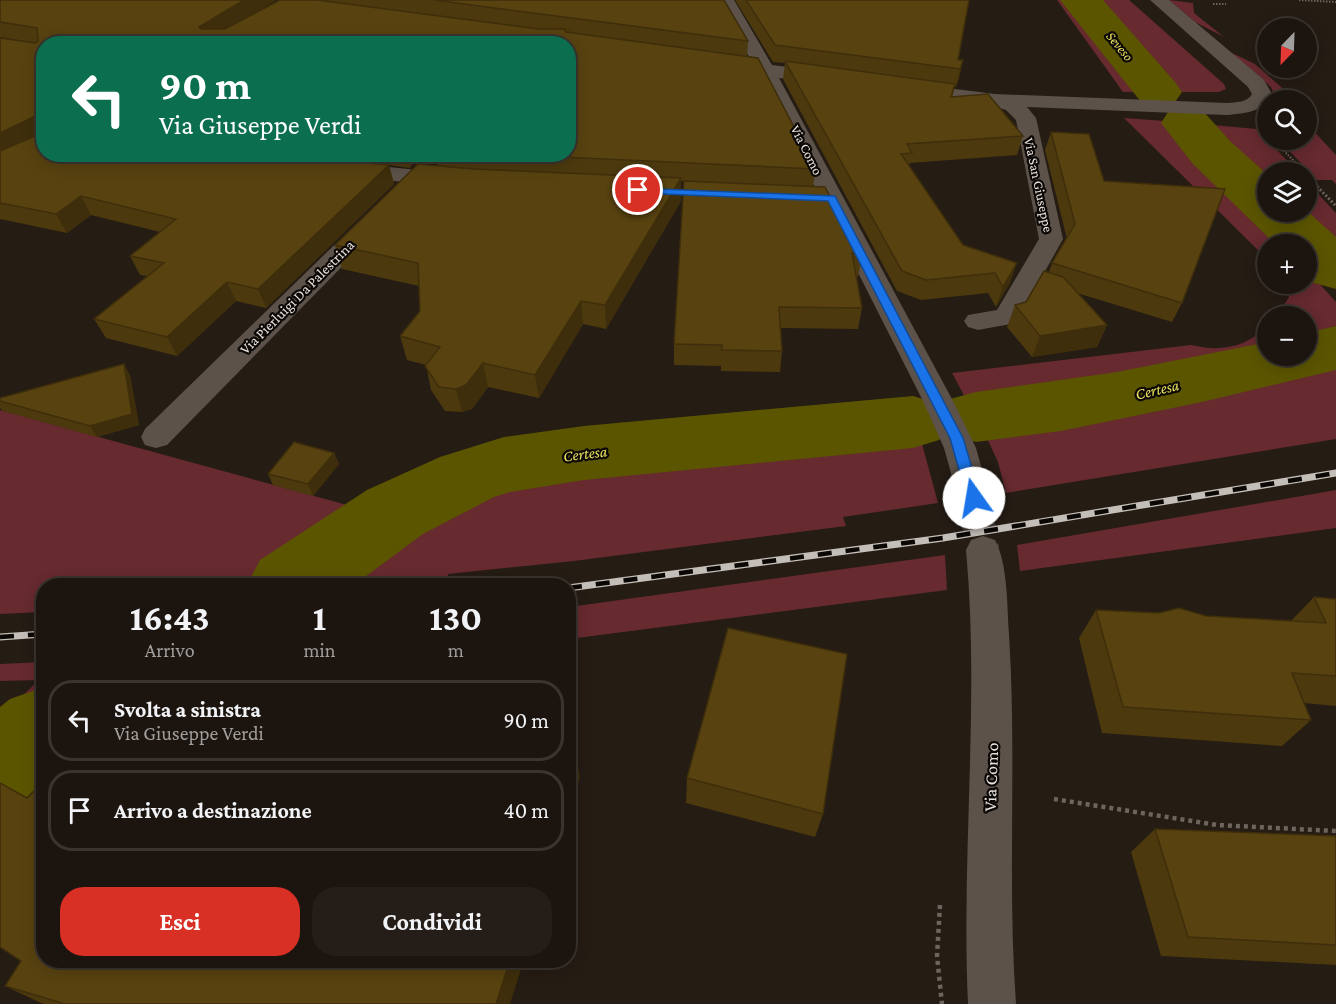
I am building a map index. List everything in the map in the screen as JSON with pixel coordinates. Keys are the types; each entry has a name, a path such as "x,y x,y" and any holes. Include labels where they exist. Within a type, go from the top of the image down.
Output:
{"street":[{"name":"Via Como","path":"725,0 765,69 820,198 938,401 956,438 974,498"},
{"path":"1065,103 1227,109 1256,104 1261,99 1261,90 1159,0"},
{"path":"698,61 848,80"},
{"name":"Via San Giuseppe","path":"882,85 987,99 1065,103"},
{"name":"Via San Giuseppe","path":"978,321 1006,317 1051,239 1027,121 1023,113 1013,106 987,99"},
{"name":"Via San Giuseppe","path":"1027,121 1029,114 1038,108 1048,104 1065,103"},
{"path":"322,168 425,168 468,182"},
{"name":"Via Pierluigi Da Palestrina","path":"156,437 425,168"},
{"name":"Via Como","path":"983,550 992,661 987,923 992,1004"}],"path":[{"path":"1299,0 1336,2"},
{"path":"1282,150 1294,162"},
{"path":"1317,186 1336,206"},
{"path":"1054,800 1216,825 1336,831"},
{"path":"1236,826 1240,836"}],"shaded area":[{"path":"1057,0 1069,0 1102,38 1119,69 1141,92 1123,92"},
{"path":"1096,0 1129,0 1224,84 1226,89 1219,92 1180,92"},
{"path":"1169,0 1193,3 1194,13 1224,37 1195,22"},
{"path":"1230,52 1255,64 1257,75"},
{"path":"1260,78 1271,78 1284,90 1272,90"},
{"path":"1124,118 1165,121 1176,136 1257,216 1257,222 1262,222 1274,234 1257,234 1257,249"},
{"path":"1212,125 1257,129 1257,150 1277,150 1288,162 1257,162 1257,170 1231,148"},
{"path":"1317,135 1336,155 1336,184 1332,180 1317,180 1317,162 1300,162 1288,150 1317,150"},
{"path":"1317,193 1336,213 1336,239 1315,222 1317,222"},
{"path":"1317,281 1336,302 1336,326 1317,331 1317,306 1283,306 1289,294 1317,294"},
{"path":"1257,334 1257,356 1247,360 966,399 952,373 1191,345 1222,348 1241,344"},
{"path":"1336,367 1336,439 1006,493 998,462 986,436 1079,426"},
{"path":"0,410 358,508 262,578 36,578 36,612 0,614"},
{"path":"921,440 938,503 843,517 846,526 574,561 448,574 448,578 343,578 395,539 450,506 504,484 561,470"},
{"path":"1336,490 1336,528 1020,571 1017,545"},
{"path":"945,555 947,590 576,638 576,606"},
{"path":"36,662 36,680 0,681 0,664"},
{"path":"36,683 36,705 0,728 0,717"},
{"path":"36,769 36,789 20,800 5,804"}],"building":[{"path":"0,0 244,0 199,27 201,29 225,29 280,0 317,0 539,29 564,29 566,32 758,58 816,169 576,158 576,36 38,36 37,28 0,22"},
{"path":"434,0 724,0 748,41"},
{"path":"746,0 969,0 958,60 963,60 960,69 775,45"},
{"path":"0,38 35,43 36,116 0,133"},
{"path":"785,61 955,84 951,97 988,94 1023,136 907,144 912,153 901,154 963,245 1017,263 1003,287 995,273 926,280 902,271"},
{"path":"36,131 36,162 356,162 389,165 258,289 227,282 167,337 94,319 164,263 130,256 176,219 81,196 56,214 0,203 0,151 35,136"},
{"path":"1051,132 1089,134 1104,181 1225,189 1182,303 1052,263 1075,224"},
{"path":"418,164 475,169 681,178 605,305 581,301 535,375 483,363 466,385 456,389 439,387 425,366 440,347 400,336 420,311 418,263 335,245"},
{"path":"684,181 825,187 862,257 852,253 862,308 779,307 782,351 722,350 722,345 674,344"},
{"path":"1044,271 1063,277 1107,325 1040,336 1015,305 1026,302"},
{"path":"124,364 132,414 90,426 0,401 0,398"},
{"path":"294,442 334,453 308,484 268,474"},
{"path":"1314,597 1336,599 1336,676 1292,673 1311,720 1123,707 1096,610 1159,613 1179,608 1206,616 1326,623"},
{"path":"728,628 847,654 823,814 687,778"},
{"path":"0,783 27,798 36,789 36,968 507,968 496,1004 62,1004 5,986 21,961 0,947"},
{"path":"1155,829 1336,836 1336,945 1188,937"}],"waterway":[{"name":"Seveso","path":"1081,0 1158,92"},
{"name":"Seveso","path":"1186,123 1212,153 1257,195"},
{"name":"Seveso","path":"1286,222 1336,270"},
{"name":"Certesa","path":"976,417 1117,396 1336,348"},
{"name":"Certesa","path":"300,578 395,512 467,477 504,465 584,453 913,422"},
{"name":"Certesa","path":"0,767 36,738"}],"tunnel":[{"path":"974,498 983,550"}],"railway":[{"path":"576,587 943,538 1336,473"},
{"path":"0,637 36,635"}],"route":[{"path":"638,190 831,198 922,368 956,438 968,471 974,498"}]}
